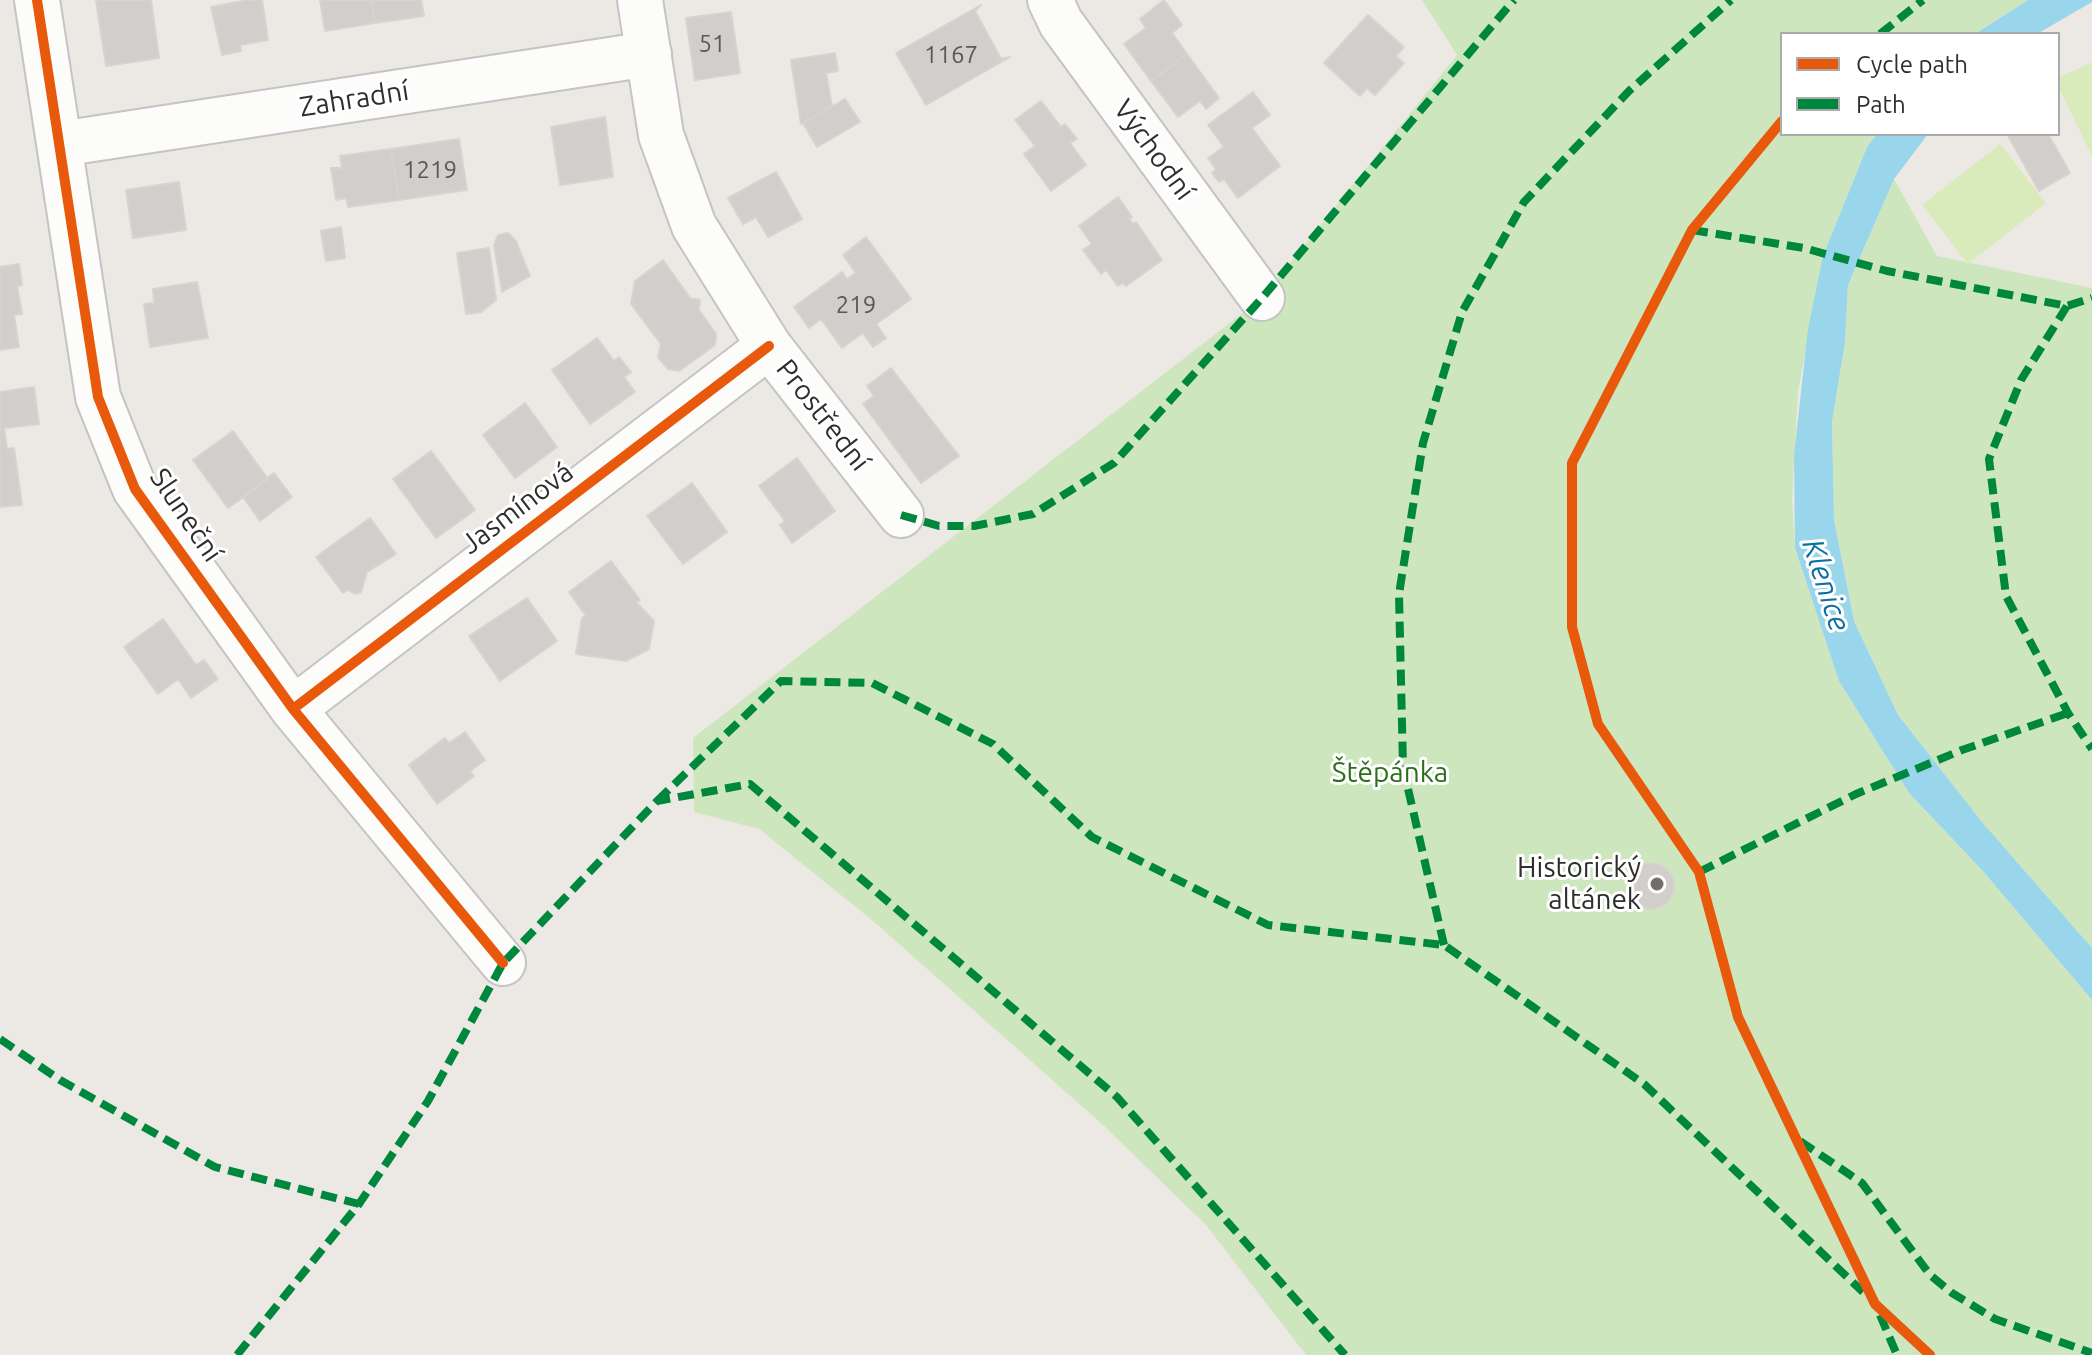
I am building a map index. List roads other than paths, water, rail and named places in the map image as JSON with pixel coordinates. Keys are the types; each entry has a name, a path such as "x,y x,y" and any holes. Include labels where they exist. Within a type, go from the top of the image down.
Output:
{"street":[{"name":"Sluneční","path":"37,0 98,397 135,489 293,709 503,963"},
{"name":"Prostřední","path":"640,0 661,135 694,226 769,346 901,515"},
{"name":"Východní","path":"1050,0 1061,23 1262,298"},
{"name":"Zahradní","path":"60,144 649,54"},
{"name":"Jasmínová","path":"293,709 769,346"}],"water":[{"path":"2028,0 2092,0 2040,32 1978,32"},
{"name":"Klenice","path":"1875,136 1926,136 1894,179 1848,285 1845,342 1832,422 1834,520 1854,621 1898,715 1982,822 2092,948 2092,1000 1982,870 1909,793 1839,681 1795,548 1794,455 1808,329 1823,256 1867,147"}],"place":[{"name":"Historický altánek","path":"1657,884"}],"park label":[{"name":"Štěpánka","path":"1390,773"}]}
